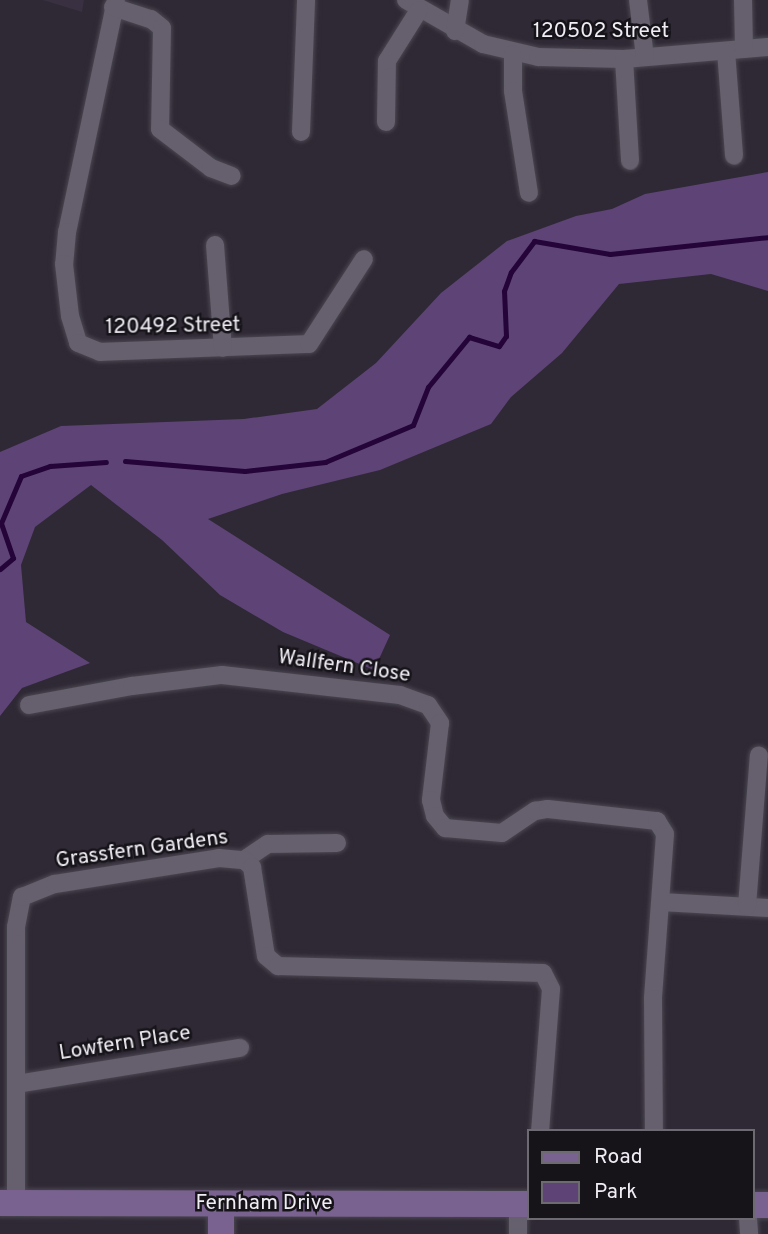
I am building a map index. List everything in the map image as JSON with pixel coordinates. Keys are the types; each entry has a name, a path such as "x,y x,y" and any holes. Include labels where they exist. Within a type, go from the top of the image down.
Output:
{"street":[{"path":"301,132 306,0"},
{"path":"455,31 460,0"},
{"path":"638,0 645,57"},
{"path":"734,156 735,50 743,0"},
{"path":"115,3 162,28 160,129 211,168 232,176"},
{"name":"120492 Street","path":"115,3 67,232 64,264 75,334 85,349 100,352 309,344 364,259"},
{"path":"386,122 387,61 412,5"},
{"name":"120502 Street","path":"412,5 455,31 513,54 624,59 768,47"},
{"path":"513,54 513,91 528,193"},
{"path":"624,59 630,161"},
{"path":"215,245 223,348"},
{"name":"Wallfern Close","path":"29,705 222,675 415,699 435,712 440,723 431,800 435,816 445,828 502,833 529,814 548,809 649,818 657,821 665,834 653,999 654,1129"},
{"path":"747,906 759,755"},
{"path":"244,860 268,845 337,843"},
{"name":"Grassfern Gardens","path":"8,1203 17,1084 16,927 22,897 55,884 219,858 244,860 256,877 266,956 278,966 543,973 551,989 541,1129"},
{"path":"662,902 768,908"},
{"name":"Lowfern Place","path":"17,1084 240,1048"},
{"name":"Fernham Drive","path":"8,1203 523,1204"},
{"path":"517,1234 523,1204"},
{"path":"221,1205 221,1234"}],"shaded area":[{"path":"43,0 84,0 82,12"}],"green space":[{"path":"768,172 768,291 711,274 619,284 562,353 511,397 491,424 380,470 282,494 208,519 390,635 374,670 283,632 220,595 162,540 91,485 35,527 21,565 26,622 90,663 22,688 0,716 0,452 61,426 244,419 317,409 376,363 441,293 507,241 576,216 612,209 645,194"}],"waterway":[{"path":"125,461 245,471 325,462 413,425 428,387 469,337 499,346 506,336 504,291 511,272 534,241 610,254 768,237"},
{"path":"0,569 13,558 1,523 21,476 50,466 106,462"}]}
